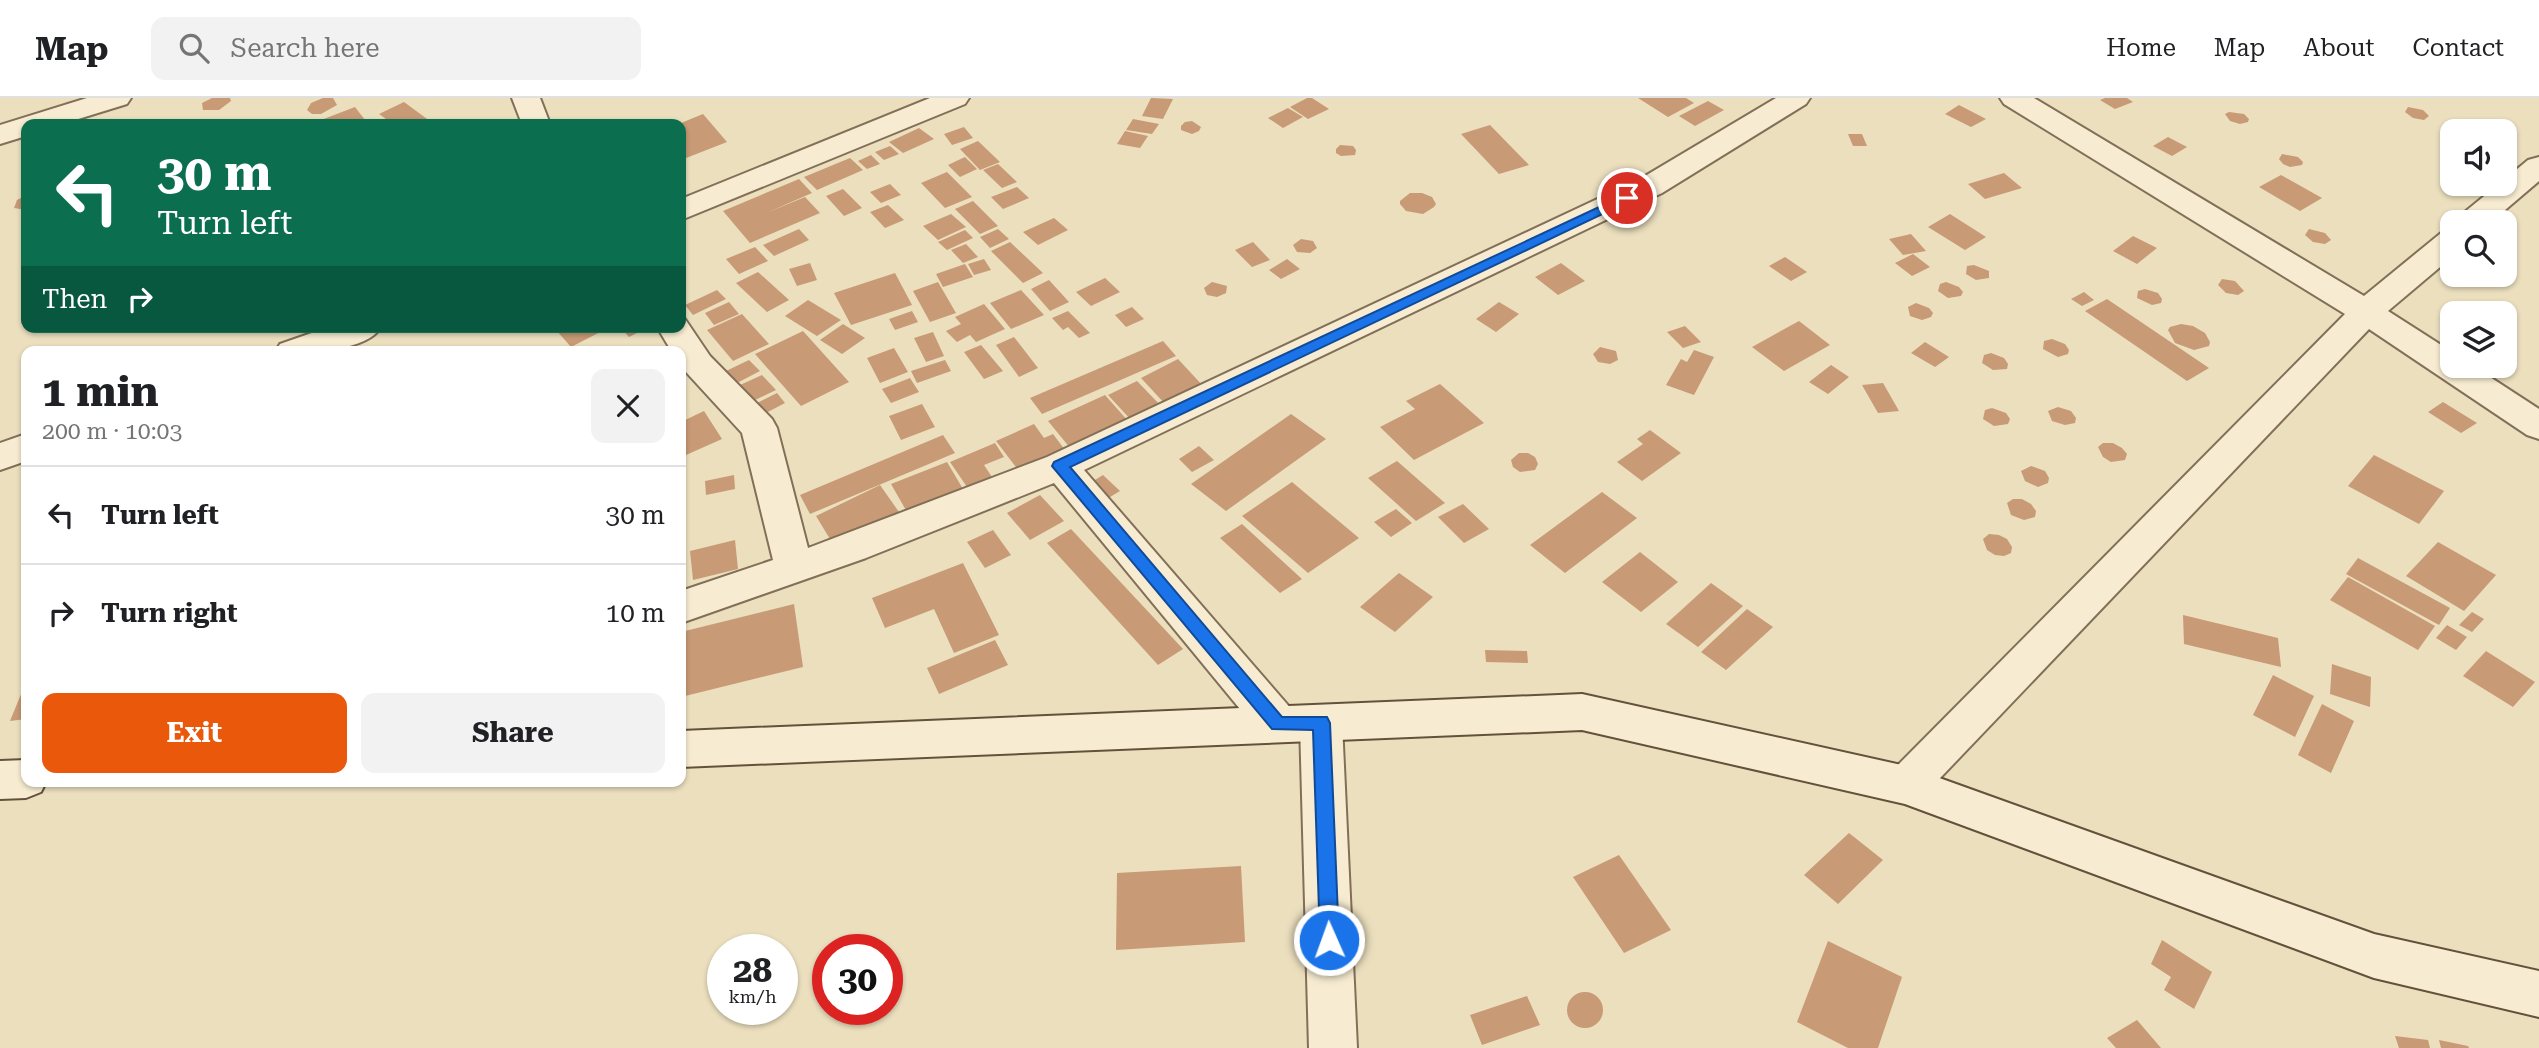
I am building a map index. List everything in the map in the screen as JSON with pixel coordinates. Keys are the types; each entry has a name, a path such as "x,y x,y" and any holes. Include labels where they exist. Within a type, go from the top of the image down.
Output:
{"street":[{"path":"49,119 117,98"},
{"path":"526,98 534,119"},
{"path":"686,208 955,98"},
{"path":"686,605 853,548 1060,466 1651,186 1796,98"},
{"path":"2014,98 2366,312 2539,426"},
{"path":"0,135 21,128"},
{"path":"2486,210 2539,166"},
{"path":"1906,785 2366,312 2440,250"},
{"path":"310,346 347,333"},
{"path":"686,346 698,364 759,428 794,568"},
{"path":"0,457 21,449"},
{"path":"1060,466 1278,724"},
{"path":"686,749 1582,712 1906,785 2374,956 2539,994"},
{"path":"1321,723 1333,1048"},
{"path":"0,780 21,779"}],"building":[{"path":"212,98 230,98 231,101 219,110 203,110 202,103"},
{"path":"323,98 333,98 337,105 321,114 312,114 307,110 311,103"},
{"path":"1151,98 1173,99 1163,119 1142,116"},
{"path":"1312,98 1329,109 1308,119 1290,107"},
{"path":"1638,98 1686,98 1694,103 1668,117"},
{"path":"2127,98 2133,102 2115,109 2100,100"},
{"path":"1708,101 1724,110 1695,126 1679,116"},
{"path":"404,102 427,119 386,119 379,114"},
{"path":"1959,105 1986,119 1971,127 1945,114"},
{"path":"355,107 364,119 324,119"},
{"path":"2408,107 2423,110 2429,116 2424,120 2413,118 2405,112"},
{"path":"1288,108 1303,117 1283,128 1268,118"},
{"path":"703,114 727,142 686,158 686,121"},
{"path":"2225,114 2244,114 2249,119 2248,122 2240,124 2230,121"},
{"path":"1133,119 1159,124 1152,134 1126,130"},
{"path":"1192,121 1201,127 1199,131 1192,134 1181,130 1185,122"},
{"path":"1490,125 1529,165 1499,174 1461,134"},
{"path":"964,127 973,138 952,145 944,134"},
{"path":"919,128 934,139 903,153 889,142"},
{"path":"1125,131 1148,136 1140,148 1117,144"},
{"path":"1848,134 1862,134 1867,146 1853,146"},
{"path":"2168,137 2187,147 2172,156 2153,146"},
{"path":"978,141 1000,162 980,170 960,149"},
{"path":"1340,145 1353,146 1355,155 1341,156 1336,153"},
{"path":"890,146 899,154 884,160 875,152"},
{"path":"2282,154 2298,157 2303,162 2302,165 2290,167 2283,164 2279,159"},
{"path":"871,155 880,164 867,169 858,161"},
{"path":"965,157 977,169 960,177 948,165"},
{"path":"850,158 863,170 817,190 804,177"},
{"path":"998,164 1017,182 1002,188 983,170"},
{"path":"947,172 972,197 945,208 921,183"},
{"path":"2004,173 2022,188 1985,199 1968,184"},
{"path":"2281,175 2322,198 2300,211 2259,187"},
{"path":"799,179 812,193 766,213 805,197 820,213 750,243 723,211"},
{"path":"890,184 901,195 881,203 870,192"},
{"path":"1017,187 1029,198 1003,209 991,197"},
{"path":"843,189 862,208 844,216 826,196"},
{"path":"1410,193 1422,193 1432,197 1436,204 1423,214 1406,211 1400,201"},
{"path":"21,198 21,209 14,208"},
{"path":"973,201 998,226 980,234 955,209"},
{"path":"888,205 904,220 885,228 870,212"},
{"path":"951,214 966,227 938,240 923,226"},
{"path":"1950,214 1986,237 1965,250 1928,227"},
{"path":"1054,218 1068,230 1038,245 1023,232"},
{"path":"799,229 809,240 774,256 763,245"},
{"path":"998,229 1009,239 990,248 980,237"},
{"path":"2309,229 2325,233 2331,240 2325,244 2313,242 2305,235"},
{"path":"965,230 973,238 947,250 938,242"},
{"path":"1911,234 1926,251 1903,255 1889,239"},
{"path":"2133,236 2157,248 2137,264 2113,251"},
{"path":"1301,239 1313,241 1317,248 1310,253 1297,252 1293,245"},
{"path":"1010,242 1043,273 1023,283 991,251"},
{"path":"1253,242 1270,260 1252,267 1235,250"},
{"path":"966,244 978,257 963,263 951,250"},
{"path":"755,247 768,261 739,274 726,259"},
{"path":"1913,254 1930,267 1912,276 1895,263"},
{"path":"1785,257 1807,272 1791,281 1769,266"},
{"path":"984,259 991,270 974,275 968,264"},
{"path":"1287,259 1300,269 1281,279 1269,270"},
{"path":"810,263 817,280 797,286 789,269"},
{"path":"1561,263 1585,281 1558,295 1535,277"},
{"path":"965,264 973,277 943,287 936,274"},
{"path":"1974,265 1989,271 1989,278 1976,280 1966,274 1967,266"},
{"path":"758,272 789,300 767,312 736,283"},
{"path":"895,273 912,305 851,325 834,293"},
{"path":"1105,278 1120,292 1091,306 1076,292"},
{"path":"2222,279 2235,281 2244,291 2238,295 2226,293 2218,285"},
{"path":"1049,280 1069,302 1050,311 1031,289"},
{"path":"938,282 956,313 930,322 913,291"},
{"path":"1212,282 1227,286 1226,293 1217,297 1207,295 1204,288"},
{"path":"1946,282 1959,287 1963,292 1961,296 1948,298 1938,291 1940,284"},
{"path":"2145,289 2158,293 2162,299 2161,303 2152,305 2137,298 2138,291"},
{"path":"717,290 726,299 693,315 686,305"},
{"path":"1021,290 1044,315 1011,329 990,303"},
{"path":"2084,292 2094,300 2082,306 2071,299"},
{"path":"2107,299 2209,368 2187,381 2085,311"},
{"path":"808,300 841,320 817,336 785,316"},
{"path":"729,302 739,314 714,325 705,313"},
{"path":"1499,302 1519,314 1496,332 1476,319"},
{"path":"1916,303 1929,308 1933,313 1931,317 1922,320 1910,316 1908,307"},
{"path":"984,304 1005,329 976,342 970,335 957,342 946,331 961,324 955,317"},
{"path":"1132,307 1144,319 1126,327 1115,315"},
{"path":"912,311 918,322 895,330 889,319"},
{"path":"1068,311 1090,333 1079,338 1068,327 1063,330 1052,318"},
{"path":"742,314 769,344 733,361 707,330"},
{"path":"1799,321 1830,345 1784,371 1752,347"},
{"path":"843,324 865,338 842,354 820,340"},
{"path":"2181,324 2193,326 2205,333 2210,342 2209,346 2194,350 2175,343 2168,330"},
{"path":"1685,326 1701,342 1683,348 1667,332"},
{"path":"803,331 849,382 801,406 755,354"},
{"path":"933,332 944,356 926,362 914,338"},
{"path":"559,333 598,333 573,346"},
{"path":"1014,337 1038,368 1019,377 996,345"},
{"path":"2052,339 2065,344 2069,350 2068,354 2058,357 2043,349 2044,341"},
{"path":"1163,341 1176,356 1042,414 1030,398"},
{"path":"1925,342 1949,357 1935,367 1911,353"},
{"path":"981,345 1003,371 984,379 964,352"},
{"path":"1600,347 1616,351 1618,360 1610,364 1598,362 1593,354"},
{"path":"894,348 908,372 880,383 867,358"},
{"path":"1694,350 1714,357 1694,395 1666,385 1681,359 1687,362"},
{"path":"1991,353 2004,358 2008,364 2007,369 1993,370 1982,363 1984,355"},
{"path":"1178,359 1204,387 1166,405 1141,378"},
{"path":"749,360 760,371 737,383 726,371"},
{"path":"945,360 951,371 917,383 911,371"},
{"path":"1831,365 1849,377 1828,394 1809,382"},
{"path":"762,375 776,390 753,401 740,385"},
{"path":"910,378 919,392 891,403 882,389"},
{"path":"1137,381 1162,407 1132,421 1108,395"},
{"path":"1883,383 1899,411 1878,413 1862,385"},
{"path":"1440,384 1484,423 1414,460 1380,427 1415,409 1406,401"},
{"path":"777,393 785,403 760,416 751,406"},
{"path":"1105,395 1128,421 1071,449 1048,421"},
{"path":"2443,402 2477,423 2461,433 2428,412"},
{"path":"922,404 935,427 901,440 889,416"},
{"path":"2058,407 2071,411 2076,418 2075,423 2065,425 2052,421 2048,411"},
{"path":"1992,408 2006,413 2010,419 2008,424 1994,426 1983,419 1985,410"},
{"path":"704,411 722,439 686,455 686,420"},
{"path":"1291,414 1326,439 1226,511 1191,484"},
{"path":"1034,424 1044,438 1053,434 1065,450 1019,471 996,441"},
{"path":"1650,430 1681,453 1642,481 1617,462 1643,444 1637,439"},
{"path":"943,435 955,453 810,514 800,495"},
{"path":"995,443 1004,457 984,465 992,477 967,487 950,462"},
{"path":"2103,443 2113,443 2122,448 2127,454 2125,460 2111,462 2103,457 2098,447"},
{"path":"1199,446 1214,460 1192,472 1179,459"},
{"path":"1519,453 1528,453 1535,457 1538,464 1535,470 1520,472 1513,467 1511,460"},
{"path":"2374,455 2444,491 2419,524 2348,486"},
{"path":"1397,461 1445,503 1416,521 1368,478"},
{"path":"947,462 963,489 907,512 891,484"},
{"path":"2031,466 2045,471 2049,478 2048,483 2038,487 2025,481 2021,471"},
{"path":"734,475 735,489 706,495 705,481"},
{"path":"1103,475 1120,491 1100,503 1082,488"},
{"path":"1292,482 1359,538 1308,573 1242,516"},
{"path":"880,485 899,512 833,544 816,516"},
{"path":"1602,492 1637,518 1565,573 1530,545"},
{"path":"1040,495 1064,521 1030,540 1007,513"},
{"path":"2013,499 2022,499 2031,504 2036,511 2035,517 2024,520 2011,515 2007,503"},
{"path":"1463,504 1489,529 1464,543 1438,517"},
{"path":"1396,509 1412,523 1391,537 1374,522"},
{"path":"1242,524 1302,579 1280,593 1220,538"},
{"path":"1071,529 1183,649 1158,665 1047,543"},
{"path":"993,530 1011,555 985,568 967,542"},
{"path":"1989,534 2007,539 2012,547 2011,553 2004,556 1995,555 1987,550 1983,539"},
{"path":"735,540 738,569 693,580 690,551"},
{"path":"2438,542 2496,575 2464,611 2406,576"},
{"path":"1640,552 1678,582 1641,612 1602,582"},
{"path":"2358,558 2450,608 2439,625 2346,574"},
{"path":"963,563 999,635 954,653 934,609 885,628 872,598"},
{"path":"1399,573 1433,597 1395,632 1360,607"},
{"path":"2348,577 2435,626 2418,650 2330,600"},
{"path":"1711,583 1743,606 1698,647 1666,624"},
{"path":"794,604 803,667 686,696 686,631"},
{"path":"1747,609 1773,627 1726,670 1701,652"},
{"path":"2472,612 2484,619 2472,632 2459,625"},
{"path":"2183,615 2278,638 2281,667 2184,644"},
{"path":"2447,625 2467,637 2456,650 2436,638"},
{"path":"995,640 1008,665 939,694 927,668"},
{"path":"1485,650 1527,651 1528,663 1486,662"},
{"path":"2486,651 2535,682 2513,707 2463,676"},
{"path":"2332,664 2371,677 2370,707 2330,694"},
{"path":"2273,675 2314,696 2295,737 2253,715"},
{"path":"21,694 21,720 10,721"},
{"path":"2322,704 2354,721 2331,773 2298,755"},
{"path":"1849,833 1883,860 1838,904 1804,875"},
{"path":"1619,855 1671,930 1624,953 1573,877"},
{"path":"1241,866 1245,942 1116,950 1117,873"},
{"path":"2162,940 2212,972 2194,1009 2164,990 2171,977 2151,964"},
{"path":"1828,941 1902,977 1878,1048 1848,1048 1797,1022"},
{"path":"1585,992 1598,997 1603,1010 1598,1023 1585,1028 1572,1023 1567,1010 1572,997"},
{"path":"1527,996 1540,1025 1482,1045 1470,1015"},
{"path":"2137,1020 2161,1048 2116,1048 2107,1038"},
{"path":"2395,1036 2428,1040 2430,1048 2399,1048"},
{"path":"2439,1040 2468,1046 2469,1048 2441,1048"}],"route":[{"path":"1329,940 1321,723 1278,724 1060,466 1627,198"}]}
